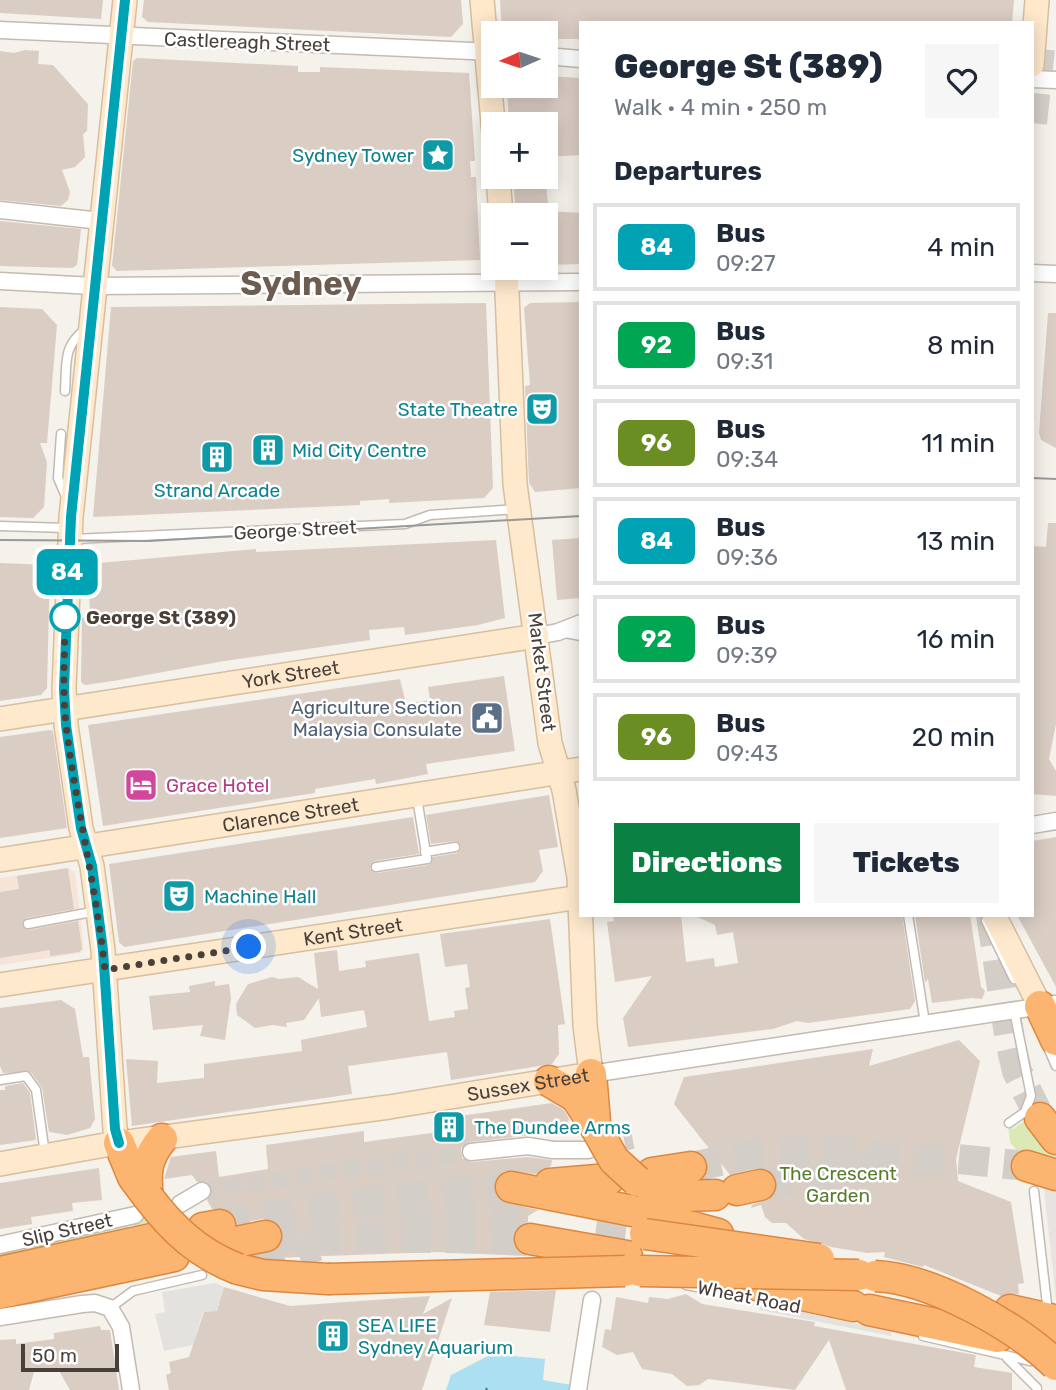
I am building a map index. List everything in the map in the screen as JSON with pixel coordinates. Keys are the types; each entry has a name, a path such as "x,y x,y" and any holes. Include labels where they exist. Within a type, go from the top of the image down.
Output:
{"highway":[{"path":"1035,1007 1056,1040"},
{"path":"591,1074 592,1139"},
{"path":"549,1081 576,1097 592,1139 614,1160 637,1223"},
{"path":"141,1206 149,1156 162,1139"},
{"path":"119,1143 134,1177 141,1206 217,1261 263,1275 328,1279 637,1223 685,1196 737,1190"},
{"path":"597,1228 532,1230 637,1223 691,1167"},
{"path":"727,1237 637,1223 511,1187 637,1223 804,1254 924,1287 979,1310 1043,1363"},
{"path":"212,1217 266,1236"},
{"path":"0,1272 165,1247 0,1293"},
{"path":"737,1287 1004,1335 1055,1331"}],"street":[{"path":"119,1143 115,1129 105,970 98,911 65,708 71,524 100,221 125,0"},
{"path":"482,0 485,21"},
{"path":"1034,39 1037,0"},
{"name":"Castlereagh Street","path":"0,30 481,52"},
{"path":"558,57 579,59"},
{"path":"1034,79 1056,80"},
{"path":"0,210 100,221"},
{"path":"1034,273 1056,274"},
{"path":"0,281 94,286 481,277"},
{"name":"Market Street","path":"506,280 512,423 519,509 547,634 550,743 570,771 579,874"},
{"path":"556,280 579,282"},
{"name":"York Street","path":"0,719 547,634 579,624"},
{"name":"Clarence Street","path":"0,860 570,771"},
{"path":"1034,825 1056,821"},
{"name":"Kent Street","path":"0,985 579,897"},
{"name":"Market Street","path":"582,917 585,1025 591,1074"},
{"path":"995,917 1035,1007"},
{"name":"Sussex Street","path":"0,1164 119,1143 162,1139 1035,1007"},
{"path":"549,1081 570,1070 585,1025"},
{"path":"471,1152 528,1146 553,1150 592,1139"},
{"path":"180,1204 212,1217"},
{"name":"Slip Street","path":"0,1245 141,1206"},
{"path":"578,1390 592,1300"},
{"path":"0,1317 82,1304 95,1303 110,1308 119,1318 131,1390"}],"lane":[{"path":"65,391 69,345 90,326"},
{"path":"61,434 58,478 71,524"},
{"name":"George Street","path":"0,526 405,524 430,515 519,509"},
{"path":"547,634 579,636"},
{"path":"376,867 427,859 417,795"},
{"path":"425,852 455,847"},
{"path":"28,924 98,911"},
{"path":"908,917 925,1023"},
{"path":"985,917 998,950 1035,1007 1056,1066"},
{"path":"1009,1123 1025,1112 1031,1096 1035,1007"},
{"path":"0,1080 26,1076 36,1090 45,1157"},
{"path":"1039,1177 1055,1331"},
{"name":"Wheat Road","path":"637,1223 737,1287"},
{"path":"110,1308 133,1291 202,1275"},
{"path":"911,1333 1004,1335 1043,1363"},
{"path":"1004,1335 1037,1388"}],"shaded area":[{"path":"68,868 75,872 84,948 81,953 0,965 0,878"},
{"path":"1045,1185 1056,1189 1056,1301 1044,1189"},
{"path":"215,1283 224,1287 217,1311 203,1312 193,1345 164,1351 155,1314 165,1312 162,1292"},
{"path":"761,1302 891,1332 891,1336 759,1310"}],"green space":[{"path":"1027,1119 1056,1152 1056,1167 1027,1171 1022,1184 1021,1155 1010,1142 1008,1125 1013,1129"},
{"path":"150,1218 155,1226 0,1263 0,1250 128,1223 129,1229 134,1228 133,1222"}],"water":[{"path":"492,1354 545,1359 543,1380 572,1385 571,1390 446,1390 451,1375"}],"building":[{"path":"0,0 103,0 101,19 0,13"},
{"path":"144,0 461,0 463,24 451,37 148,22 142,17"},
{"path":"500,0 1014,0 1012,21 579,21 579,39 558,39 558,21 501,21"},
{"path":"25,50 39,51 38,64 53,65 88,104 87,131 83,134 85,157 75,167 62,170 70,192 68,200 61,206 0,200 0,51 14,53"},
{"path":"137,58 298,66 298,72 320,72 320,67 469,73 475,161 470,161 471,177 476,177 480,260 117,271 112,266 133,61"},
{"path":"558,77 579,78 579,155 558,156 558,112 508,112 508,98 558,98"},
{"path":"514,189 546,189 548,203 515,203"},
{"path":"558,212 579,213 579,264 558,265"},
{"path":"0,221 81,229 77,265 72,268 0,266"},
{"path":"579,302 579,488 535,492 529,483 525,386 530,385 524,308 530,303"},
{"path":"486,303 493,488 484,498 389,503 389,499 360,501 360,505 93,517 111,307"},
{"path":"0,307 42,309 57,325 47,443 40,443 47,462 44,507 33,518 0,517"},
{"path":"1048,313 1056,313 1056,448 1041,440 1039,433"},
{"path":"1048,523 1056,523 1056,724 1049,759 1056,771 1056,796 1034,794 1034,546 1046,547"},
{"path":"579,538 579,598 557,600 552,540"},
{"path":"496,540 505,618 478,625 405,635 404,627 369,630 370,640 224,661 113,681 85,685 81,682 82,618 90,618 88,564 256,549 256,552"},
{"path":"0,563 50,565 47,688 41,695 0,701"},
{"path":"504,676 515,751 426,764 428,774 376,784 375,779 315,789 315,793 103,826 88,725 400,679 406,704 430,700 428,687"},
{"path":"53,731 67,828 0,838 0,737"},
{"path":"549,795 558,847 539,850 543,871 535,882 124,947 119,942 109,864 413,817 419,854 374,861 370,869 377,873 428,865 433,857 457,853 461,847 455,841 431,844 426,815"},
{"path":"1056,837 1056,987 1018,917 1034,917 1034,841"},
{"path":"68,868 74,909 27,918 22,925 29,930 78,921 82,949 79,952 50,956 50,950 0,958 0,892 19,889 17,876"},
{"path":"613,917 681,917 686,962 714,958 715,967 738,963 733,932 717,935 715,925 697,917 902,917 915,1001 910,1009 808,1023 797,1021 773,1029 628,1047 623,1018 652,976 615,982 607,922 614,921"},
{"path":"915,917 970,917 981,987 985,991 982,999 932,1003 928,979 925,983"},
{"path":"550,919 565,1024 558,1025 559,1054 552,1064 451,1080 447,1052 348,1066 352,1094 132,1126 126,1059 158,1061 157,1083 204,1078 204,1064 302,1051 301,1040 367,1027 364,1010 321,1017 319,998 304,1020 286,1023 287,1027 273,1025 255,1028 237,1015 236,1004 248,984 272,977 298,977 318,989 314,953 337,950 339,971 366,967 365,961 419,953 429,1021 455,1017 454,1011 468,1009 465,988 470,987 467,964 445,967 440,934"},
{"path":"215,981 215,986 229,984 231,998 225,1040 200,1036 203,1025 153,1030 149,996 190,992 189,986"},
{"path":"61,1000 75,1009 83,1057 89,1057 95,1119 90,1128 67,1135 49,1132 42,1088 31,1072 3,1073 0,1066 0,1008"},
{"path":"959,1040 980,1061 956,1159 958,1181 1011,1202 1024,1283 1018,1284 1019,1294 1001,1296 924,1265 923,1267 884,1257 885,1252 867,1253 831,1247 804,1239 786,1223 772,1223 765,1217 761,1205 751,1208 752,1205 772,1197 777,1190 773,1174 757,1168 730,1175 674,1104 684,1077 873,1049 869,1066"},
{"path":"23,1083 30,1093 36,1140 0,1145 0,1090 5,1090 5,1086"},
{"path":"552,1103 564,1110 569,1119 566,1131 470,1142 461,1148 462,1158 471,1162 528,1157 552,1160 551,1166 536,1174 505,1171 494,1183 494,1192 500,1201 538,1210 528,1216 528,1222 517,1227 513,1235 514,1246 527,1256 435,1252 272,1258 270,1253 283,1241 279,1224 263,1219 237,1224 234,1214 227,1209 212,1209 207,1200 212,1192 208,1182 197,1182 192,1175 164,1179 171,1157 216,1151 219,1177 268,1169 266,1145 364,1131 364,1142 439,1132 438,1119"},
{"path":"99,1168 102,1200 72,1203 73,1211 31,1217 32,1224 0,1229 0,1183"},
{"name":"SEA LIFE Sydney Aquarium","path":"224,1287 290,1306 430,1296 423,1314 452,1298 422,1390 169,1390 166,1375 171,1373 169,1362 189,1357 204,1312 217,1311"},
{"path":"556,1290 550,1332 484,1325 490,1292"},
{"path":"686,1294 702,1304 815,1322 814,1326 976,1355 974,1367 1012,1373 1012,1390 846,1390 829,1340 795,1390 708,1379 699,1385 687,1386 672,1374 642,1369 633,1352 617,1355 602,1347 605,1329 611,1330 616,1297 648,1303 649,1297 668,1299"},
{"path":"100,1326 101,1330 110,1330 119,1390 70,1390 58,1369 34,1372 29,1390 0,1390 0,1340 16,1339 16,1344 54,1339 54,1333"}],"tunnel":[{"path":"1034,104 1040,49"},
{"path":"991,917 1017,1071 1040,1118"},
{"path":"601,1147 633,1141"},
{"path":"691,1167 758,1153 829,1150 915,1160 957,1159 1027,1166"},
{"path":"202,1191 471,1152"},
{"path":"760,1185 876,1166"},
{"path":"220,1225 339,1204 511,1187"},
{"path":"401,1216 452,1215 535,1220"},
{"path":"596,1228 645,1234"},
{"path":"266,1236 528,1239"},
{"path":"255,1264 318,1246"}],"tram line":[{"path":"1034,478 1056,479"},
{"path":"0,540 149,541 579,516"}],"bus line":[{"name":"84","path":"119,1143 115,1129 103,950 92,866 81,828 66,725 64,689 71,517 125,0"}],"place":[{"name":"Sydney Tower","path":"438,155"},
{"name":"State Theatre","path":"542,409"},
{"name":"Mid City Centre","path":"268,450"},
{"name":"Strand Arcade","path":"217,457"},
{"name":"George St (389)","path":"65,617"},
{"name":"Agriculture Section Malaysia Consulate","path":"487,718"},
{"name":"Grace Hotel","path":"141,785"},
{"name":"Machine Hall","path":"179,896"},
{"name":"The Dundee Arms","path":"449,1127"},
{"name":"SEA LIFE Sydney Aquarium","path":"333,1336"}],"district":[{"name":"Sydney","path":"301,283"}],"route":[{"path":"65,617 66,725 81,828 92,866 105,970 249,947"}],"park label":[{"name":"The Crescent Garden","path":"838,1184"}]}
